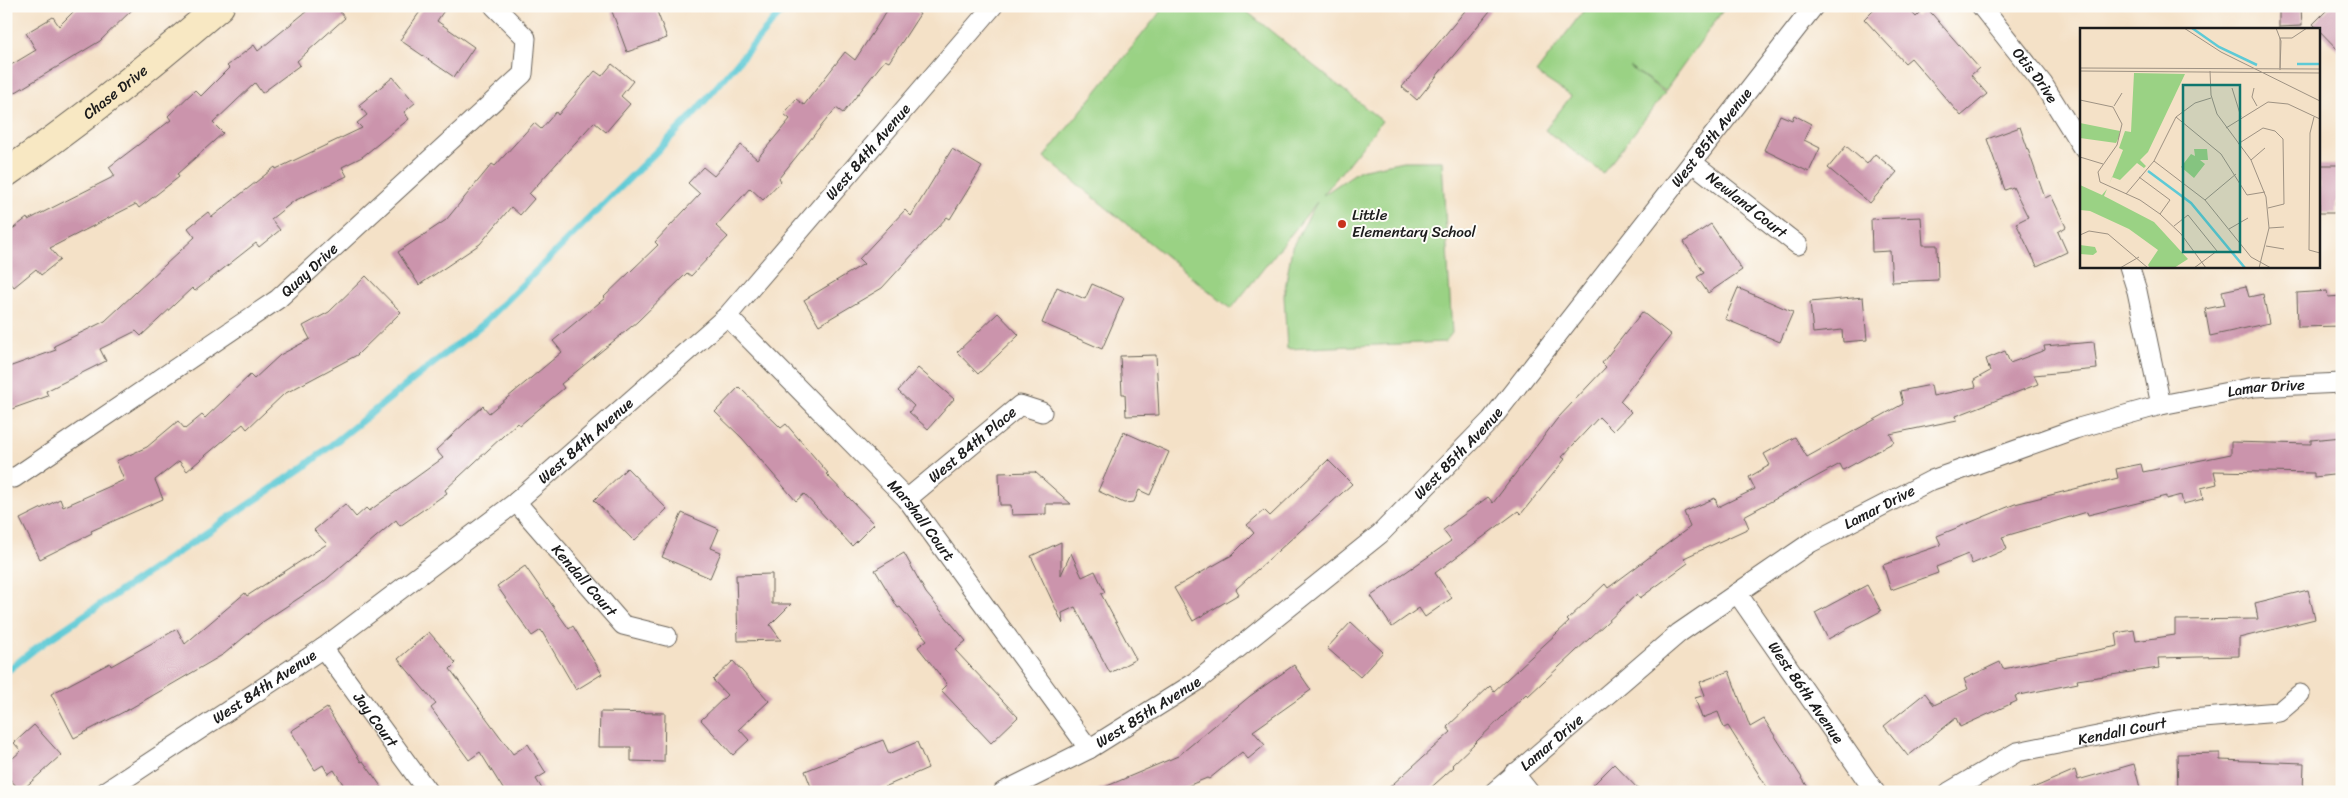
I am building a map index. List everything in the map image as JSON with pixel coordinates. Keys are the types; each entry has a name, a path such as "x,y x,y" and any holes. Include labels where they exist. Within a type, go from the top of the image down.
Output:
{"street":[{"name":"Chase Drive","path":"6,173 61,136 152,64 220,6"},
{"name":"Quay Drive","path":"6,476 14,478 278,299 523,74 526,38 494,6"},
{"name":"West 84th Avenue","path":"105,792 323,648 516,502 727,316 993,6"},
{"name":"West 85th Avenue","path":"1003,792 1089,749 1196,682 1380,534 1492,420 1814,6"},
{"name":"Otis Drive","path":"1980,6 2043,84 2080,145"},
{"name":"Newland Court","path":"1693,163 1798,245"},
{"path":"2130,268 2137,290 2161,405"},
{"name":"Marshall Court","path":"727,316 906,499 1089,749"},
{"name":"Lamar Drive","path":"1494,792 1680,633 1810,544 1932,480 2075,429 2161,405 2254,387 2342,383"},
{"name":"West 84th Place","path":"906,499 1020,405 1042,412"},
{"name":"Kendall Court","path":"516,502 623,625 667,636"},
{"name":"West 86th Avenue","path":"1737,593 1876,792"},
{"name":"Jay Court","path":"323,648 428,792"},
{"name":"Kendall Court","path":"1949,792 2017,752 2178,720 2279,712 2300,694"},
{"path":"1514,773 1529,792"}],"green space":[{"path":"1165,6 1240,6 1382,121 1323,195 1360,170 1403,161 1442,161 1452,333 1445,342 1287,349 1284,295 1292,247 1317,202 1231,309 1044,157"},
{"path":"1587,6 1726,6 1665,91 1630,67 1665,93 1603,173 1545,130 1571,96 1536,73"}],"building":[{"path":"79,6 136,6 100,41 6,98 6,68 36,50 26,33 53,17 59,26"},
{"path":"313,6 335,6 345,18 297,61 300,65 262,93 255,83 213,123 223,133 177,174 179,177 139,208 136,204 50,248 60,260 41,275 36,269 14,287 6,277 6,234 27,218 28,220 115,176 109,167 171,120 168,116 195,90 201,96 229,68 227,66 254,45 258,51"},
{"path":"424,6 447,6 437,21 474,47 454,77 400,40"},
{"path":"610,6 655,6 667,38 627,52"},
{"path":"890,6 908,6 920,14 889,62 885,60 843,113 836,108 779,178 781,181 763,200 750,188 716,226 728,237 691,276 687,273 637,322 561,384 564,388 520,425 517,423 445,490 447,493 400,526 396,520 322,583 261,623 224,654 133,707 74,738 51,694 110,663 111,666 177,629 185,644 245,593 247,596 327,544 314,530 345,504 356,517 366,508 369,511 443,458 436,450 483,406 489,413 562,352 553,341 605,298 658,245 655,242 700,194 688,183 703,167 714,176 741,145 757,159 790,119 784,114 796,99 804,105 845,52 855,60"},
{"path":"1469,6 1494,6 1417,100 1402,87"},
{"path":"1877,6 1906,6 1916,17 1926,7 1979,68 1971,75 1987,94 1961,116 1911,58 1905,63 1864,19"},
{"path":"2279,6 2301,6 2302,26 2279,27"},
{"path":"2331,6 2342,6 2342,54 2320,31 2320,28 2317,28 2313,24"},
{"path":"612,64 633,81 621,96 630,104 606,132 594,122 529,194 534,199 520,215 511,207 480,244 419,285 398,252 446,220 492,164 495,166 534,123 541,129 556,112 558,115 595,71 602,76"},
{"path":"393,77 415,103 404,112 409,119 362,157 342,167 347,176 294,201 271,219 280,230 259,247 256,243 195,291 192,288 141,336 136,331 100,349 106,361 46,391 48,396 6,411 6,368 56,350 54,346 105,321 195,237 188,228 208,212 212,217 275,167 276,169 362,128 357,123 367,115 359,105"},
{"path":"1780,115 1792,120 1794,115 1811,124 1804,140 1820,148 1809,172 1764,150"},
{"path":"2020,127 2045,198 2051,195 2066,227 2058,232 2067,252 2037,266 2016,223 2028,217 2013,187 2005,190 1987,139"},
{"path":"1846,146 1867,164 1875,154 1897,172 1870,203 1828,168"},
{"path":"952,149 982,167 950,219 947,217 882,288 819,325 804,300 864,264 859,259 905,210 911,216"},
{"path":"2320,165 2342,165 2342,201 2336,201 2336,213 2320,213"},
{"path":"1921,217 1923,245 1937,245 1938,280 1892,282 1890,251 1872,252 1871,219"},
{"path":"1711,224 1742,270 1708,293 1697,277 1704,273 1684,242"},
{"path":"366,276 401,312 357,355 284,394 247,429 243,424 187,471 179,461 155,480 163,499 91,531 92,533 40,559 20,519 60,499 63,507 124,480 116,461 147,447 178,421 185,429 202,415 205,418 250,375 254,379 280,355 310,339 303,326 329,312"},
{"path":"1092,284 1124,298 1102,349 1042,323 1057,287 1085,299"},
{"path":"2246,286 2249,297 2263,294 2269,323 2210,336 2205,309 2225,305 2222,291"},
{"path":"1738,288 1793,312 1780,342 1725,319"},
{"path":"2327,291 2328,297 2342,296 2342,326 2298,327 2297,293"},
{"path":"1863,297 1867,340 1843,342 1842,330 1813,333 1810,302"},
{"path":"1642,312 1671,335 1620,401 1631,412 1613,431 1599,417 1562,457 1565,459 1521,514 1518,511 1435,573 1452,598 1425,617 1419,608 1392,627 1371,596 1451,541 1443,530 1488,497 1493,503 1557,419 1606,367 1602,363"},
{"path":"998,313 1019,335 978,374 957,352"},
{"path":"2094,342 2097,369 2034,375 2038,384 1956,416 1957,420 1890,434 1894,442 1843,470 1840,464 1744,516 1749,528 1684,558 1688,563 1640,598 1637,594 1528,696 1526,694 1452,765 1454,767 1426,792 1384,792 1451,732 1447,727 1490,686 1494,691 1569,622 1567,620 1605,584 1608,588 1690,527 1684,512 1715,498 1718,507 1755,489 1749,477 1770,465 1764,454 1795,437 1807,457 1903,404 1900,391 1931,385 1933,396 1976,387 1974,380 1990,371 1986,359 2005,351 2010,363 2045,350 2044,346"},
{"path":"1156,355 1159,415 1126,416 1125,394 1122,394 1120,356"},
{"path":"918,368 954,399 928,429 909,412 914,406 898,391"},
{"path":"739,387 781,428 786,424 828,473 826,474 874,524 852,546 804,494 796,501 742,438 715,412"},
{"path":"1124,432 1169,452 1150,495 1139,490 1134,502 1124,503 1098,491"},
{"path":"2342,437 2342,474 2314,477 2314,473 2214,471 2217,484 2201,488 2203,499 2183,504 2181,495 2166,499 2166,496 2088,515 2087,512 2002,537 2007,549 1972,564 1968,554 1936,567 1938,573 1891,590 1883,565 1941,545 1937,536 2015,504 2118,478 2116,469 2141,464 2143,472 2231,454 2231,442 2311,444 2311,440"},
{"path":"1328,460 1352,484 1236,589 1239,594 1193,621 1174,588 1232,555 1254,533 1247,525 1264,510 1270,516"},
{"path":"627,468 667,509 634,541 594,500"},
{"path":"1035,472 1071,504 1046,504 1046,514 1012,515 1011,505 1000,505 999,473"},
{"path":"682,513 719,529 711,548 721,552 710,578 662,557"},
{"path":"1061,542 1061,575 1071,553 1082,577 1095,571 1105,592 1101,594 1136,659 1110,673 1075,607 1062,613 1063,624 1031,556"},
{"path":"904,553 926,593 966,641 955,650 1018,717 991,743 941,690 947,684 918,647 927,640 900,607 898,608 875,570"},
{"path":"525,566 569,629 573,626 602,674 576,690 541,630 532,636 497,586"},
{"path":"772,574 772,604 791,604 770,625 781,640 738,641 736,575"},
{"path":"1867,585 1881,611 1828,639 1815,613"},
{"path":"2308,590 2315,619 2239,638 2239,656 2158,658 2159,668 2077,680 2078,683 2015,696 2017,701 1960,727 1956,718 1908,756 1884,726 1925,693 1934,705 1968,689 1964,679 2000,662 2003,669 2118,646 2116,633 2134,630 2136,641 2175,635 2175,620 2258,619 2255,603"},
{"path":"1351,622 1383,652 1360,677 1327,648"},
{"path":"429,632 456,663 450,669 513,754 528,744 546,773 536,779 544,792 505,792 480,752 469,760 431,708 436,704 398,659"},
{"path":"733,661 769,701 739,729 749,740 733,755 701,720 727,695 713,680"},
{"path":"1294,665 1311,690 1253,731 1265,745 1248,759 1242,752 1209,779 1207,778 1173,792 1093,792 1178,756 1250,696"},
{"path":"1729,671 1750,727 1764,719 1811,792 1770,792 1728,726 1724,728 1718,712 1702,718 1695,698 1705,695 1700,682"},
{"path":"327,708 361,762 363,761 385,792 348,792 334,770 328,774 323,765 315,770 291,731"},
{"path":"600,712 665,713 664,762 631,761 631,747 599,747"},
{"path":"34,725 61,755 21,791 6,775 6,764 21,751 14,743"},
{"path":"883,740 889,754 917,742 928,768 873,792 813,792 805,771"},
{"path":"2220,753 2220,760 2304,763 2303,792 2178,792 2177,754"},
{"path":"1614,764 1641,792 1586,792"},
{"path":"2134,764 2141,792 2024,792 2075,770 2078,780"}],"waterway":[{"path":"6,672 36,648 304,467 485,322 690,118 786,6"}],"place":[{"name":"Little Elementary School","path":"1342,224"}]}
